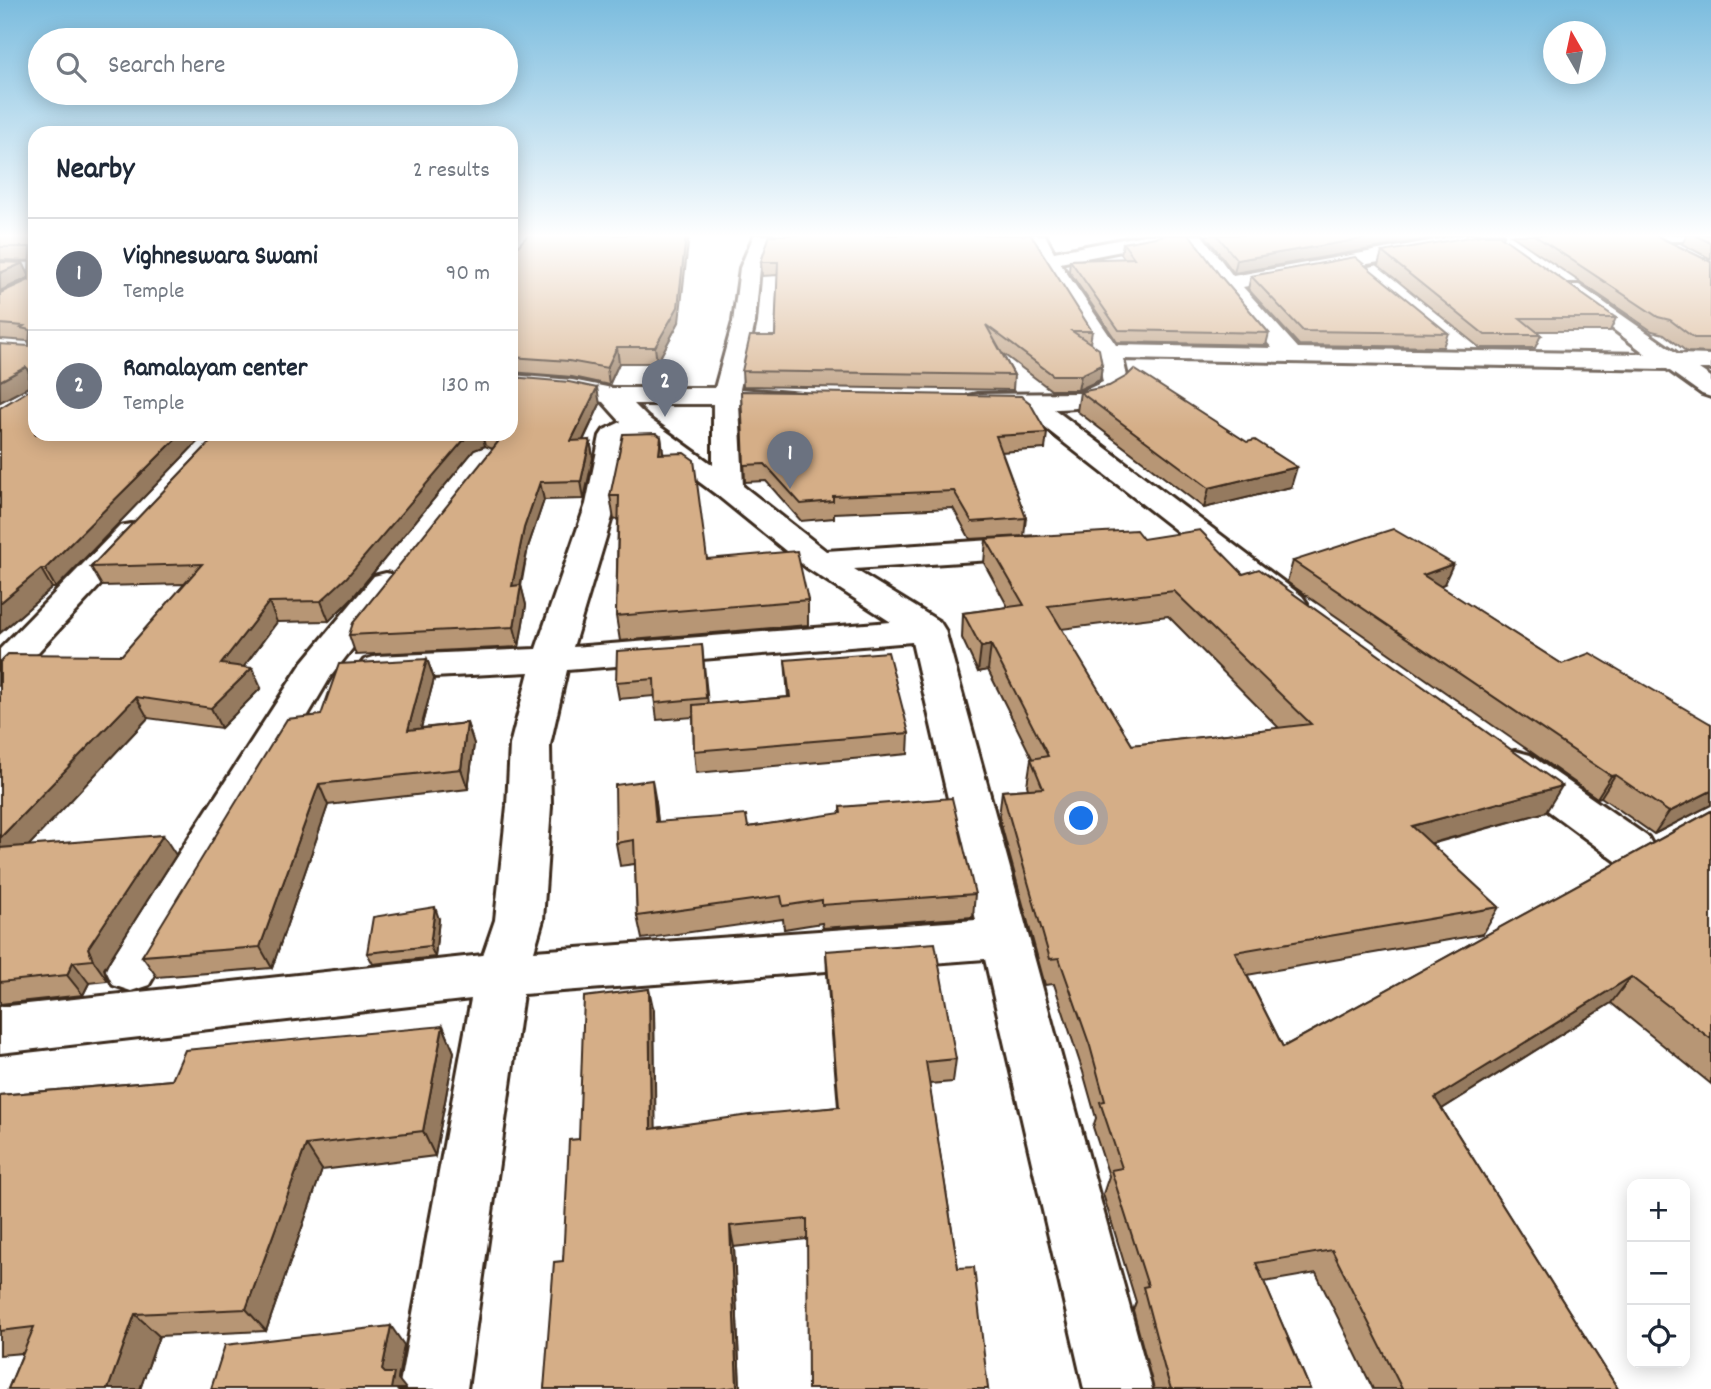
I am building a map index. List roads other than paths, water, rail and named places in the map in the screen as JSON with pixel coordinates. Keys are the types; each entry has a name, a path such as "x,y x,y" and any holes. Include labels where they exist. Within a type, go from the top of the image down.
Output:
{"street":[{"path":"728,489 726,396 744,323 747,300"},
{"path":"951,402 1083,401 1116,385 1109,352 1075,300"},
{"path":"1242,300 1290,355"},
{"path":"1588,300 1711,389"},
{"path":"1452,340 1473,358"},
{"path":"1109,352 1711,362"},
{"path":"518,384 572,388 625,410 820,561 927,630 1118,1389"},
{"path":"625,410 726,396 820,400"},
{"path":"1028,402 1201,537 1321,625"},
{"path":"433,1389 501,974 519,920 529,806 530,745 551,660 601,504 614,436 625,410"},
{"path":"0,671 150,513"},
{"path":"1160,540 1201,537"},
{"path":"820,561 1065,546"},
{"path":"131,970 315,671 409,554"},
{"path":"315,671 551,660 927,630"},
{"path":"1487,745 1632,849"},
{"path":"0,1030 501,974 1005,938"}],"place":[{"name":"Ramalayam center","path":"665,417"},
{"name":"Vighneswara Swami","path":"790,489"}]}
